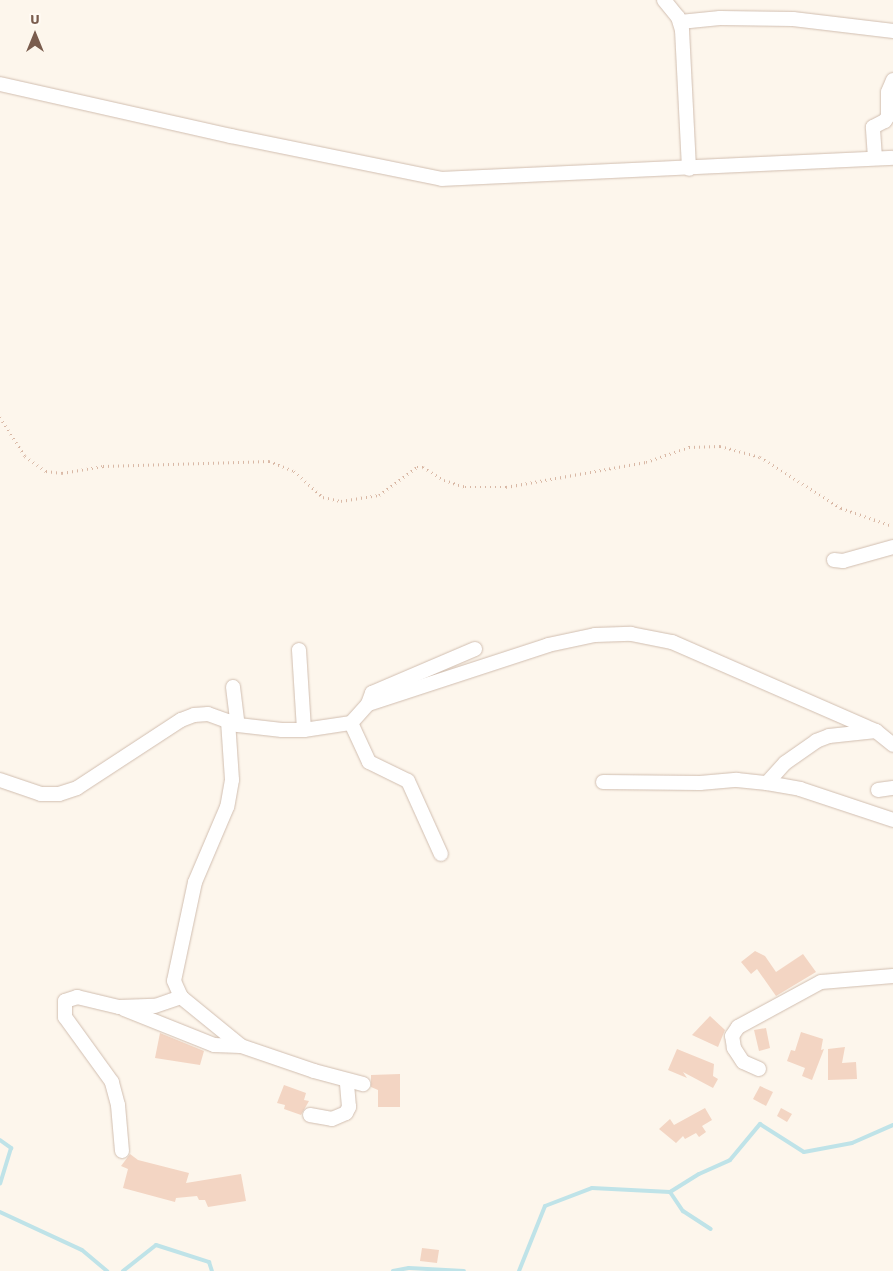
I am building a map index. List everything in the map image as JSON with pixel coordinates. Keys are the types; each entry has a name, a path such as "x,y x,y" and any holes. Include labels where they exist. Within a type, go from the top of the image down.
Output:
{"street":[{"path":"664,0 680,22 689,169"},
{"path":"680,22 720,18 793,19 893,31"},
{"path":"875,158 873,127 886,121 888,116 888,92 893,80"},
{"path":"0,84 231,136 442,179 893,158"},
{"path":"834,560 851,559 881,548 893,547"},
{"path":"368,704 548,645 595,635 631,634 672,642 876,731 893,745"},
{"path":"0,780 24,790 59,794 94,778 181,720 208,714 233,723 304,730 351,723 368,704 372,693 475,648"},
{"path":"299,650 304,730"},
{"path":"233,687 232,780 227,807 195,882 176,962 174,981 180,997 241,1046"},
{"path":"351,723 369,762 408,780 441,854"},
{"path":"766,783 785,763 816,741 829,736 876,731"},
{"path":"603,782 700,783 737,780 766,783 800,789 893,820"},
{"path":"878,790 893,788"},
{"path":"759,1069 744,1062 734,1048 732,1036 738,1027 821,982 893,976"},
{"path":"122,1151 117,1099 112,1082 65,1017 63,1006 65,1001 77,997 119,1007 214,1045 241,1046 347,1082 363,1084"},
{"path":"119,1007 155,1006 180,997"},
{"path":"310,1115 332,1119 346,1114 349,1107 347,1082"}],"path":[{"path":"0,417 25,456 46,471 62,473 103,466 269,462 294,471 324,497 342,501 379,494 416,467 424,467 444,480 465,486 523,485 646,462 689,447 720,446 754,454 841,508 893,526"}],"building":[{"path":"755,951 765,956 776,972 803,954 816,972 776,996 757,969 751,974 741,962"},
{"path":"710,1016 725,1030 718,1047 692,1035"},
{"path":"766,1028 770,1048 759,1051 754,1030"},
{"path":"801,1032 823,1039 821,1050 824,1049 812,1080 802,1076 805,1068 787,1061 791,1050 795,1051"},
{"path":"160,1033 204,1051 200,1065 155,1058"},
{"path":"845,1047 842,1063 856,1062 857,1079 828,1080 828,1049"},
{"path":"677,1049 714,1064 713,1076 718,1079 713,1088 683,1072 687,1078 668,1070"},
{"path":"400,1074 400,1107 378,1107 378,1090 371,1087 371,1075"},
{"path":"284,1085 306,1093 304,1100 309,1101 301,1115 284,1109 285,1105 277,1103"},
{"path":"760,1086 773,1092 766,1106 753,1099"},
{"path":"705,1108 712,1120 702,1126 706,1132 699,1137 696,1133 685,1139 683,1136 676,1143 659,1129 670,1119 674,1125"},
{"path":"781,1108 792,1114 787,1122 777,1116"},
{"path":"130,1154 138,1160 189,1173 186,1183 241,1174 246,1201 208,1207 205,1200 199,1200 197,1196 176,1198 175,1202 123,1188 128,1169 121,1166"},
{"path":"422,1248 439,1250 437,1263 420,1261"}],"waterway":[{"path":"670,1192 699,1174 730,1160 760,1124 804,1152 852,1143 893,1125"},
{"path":"0,1140 11,1148 0,1183"},
{"path":"519,1271 545,1206 592,1188 670,1192 683,1211 711,1229"},
{"path":"0,1212 82,1250 107,1271"},
{"path":"123,1271 156,1245 209,1262 212,1271"},
{"path":"393,1271 409,1268 464,1271"}]}
